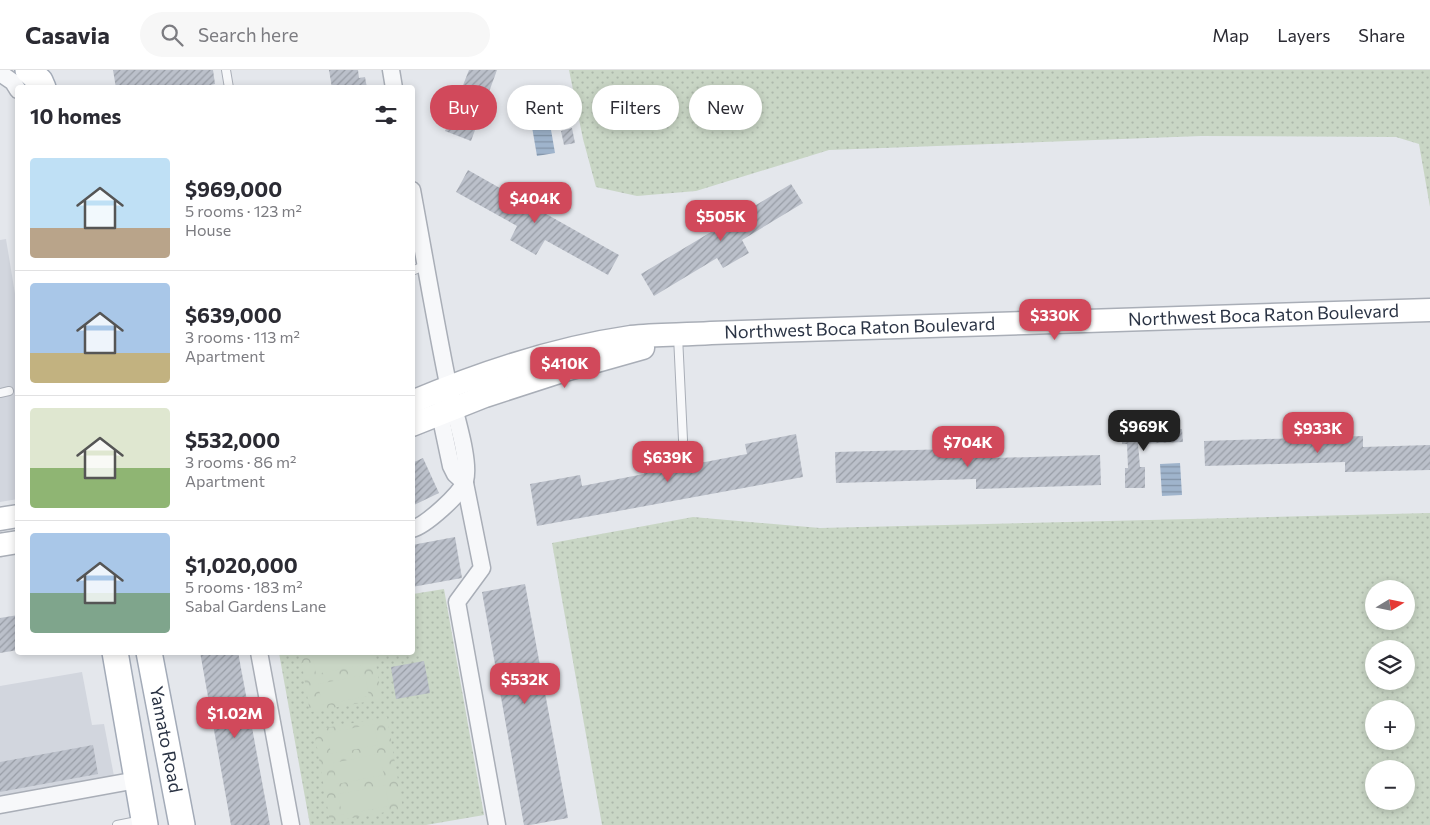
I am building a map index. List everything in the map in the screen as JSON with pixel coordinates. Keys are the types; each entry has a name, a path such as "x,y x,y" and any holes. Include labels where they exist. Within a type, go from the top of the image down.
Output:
{"main road":[{"path":"20,70 23,85"},
{"path":"28,70 42,85"},
{"path":"53,70 56,85"},
{"name":"Yamato Road","path":"116,655 144,822"},
{"name":"Yamato Road","path":"150,655 182,825"}],"street":[{"path":"391,70 394,85"},
{"path":"0,73 15,86"},
{"path":"415,223 419,268 448,387 447,411 451,466 455,474 465,483 482,568 457,602 496,819 507,825"},
{"name":"Northwest Boca Raton Boulevard","path":"415,401 512,364 561,351 633,337 728,332 1430,310"},
{"name":"Northwest Boca Raton Boulevard","path":"415,425 485,396 678,336"},
{"path":"415,527 436,515 465,483"},
{"path":"0,519 15,516"},
{"path":"0,545 15,542"},
{"path":"260,655 291,825"},
{"path":"0,805 137,780"}],"lane":[{"path":"226,70 228,85"},
{"path":"678,336 683,440"},
{"path":"0,393 9,391"},
{"path":"117,825 144,822"}],"shaded area":[{"path":"6,239 15,294 15,500 0,502 0,240"},
{"path":"82,672 92,725 104,724 114,776 0,797 0,686"}],"green space":[{"path":"569,70 1430,70 1430,207 1419,144 1396,137 1201,136 829,150 696,191 637,196 596,187 581,130 582,85 572,85"},
{"path":"1430,513 1430,825 602,825 552,543 693,517 820,528"},
{"path":"444,589 484,815 426,825 310,825 279,655 415,655 415,594"},
{"path":"300,655 374,655 382,699 310,712"},
{"path":"312,655 360,655 363,665 316,674"},
{"path":"365,675 369,696 322,705 318,684"},
{"path":"387,717 403,809 330,822 314,730"},
{"path":"374,724 378,745 331,754 327,733"},
{"path":"379,754 384,775 337,784 333,763"},
{"path":"385,785 389,806 342,815 338,794"}],"water":[{"path":"533,130 551,130 555,153 537,156"},
{"path":"1180,463 1182,495 1162,496 1160,464"}],"building":[{"path":"113,70 213,70 215,84 210,85 116,85"},
{"path":"329,70 358,70 359,78 365,77 366,85 332,85"},
{"path":"469,70 497,70 492,85 463,85"},
{"path":"445,130 475,130 471,141"},
{"path":"572,130 575,143 564,145 561,131"},
{"path":"468,170 619,255 608,275 545,240 536,255 510,240 517,226 456,192"},
{"path":"791,184 803,203 742,240 749,253 723,268 717,258 654,296 641,274"},
{"path":"1182,429 1183,442 1138,444 1140,467 1145,467 1145,488 1125,488 1125,468 1128,468 1127,444 1122,444 1122,431"},
{"path":"796,434 803,477 537,526 530,484 580,475 582,486 644,474 642,462 661,459 663,470 747,454 745,444"},
{"path":"1363,436 1363,447 1430,445 1430,470 1345,472 1345,462 1205,466 1204,441"},
{"path":"993,448 994,458 1100,455 1101,485 976,489 976,479 836,483 835,452"},
{"path":"423,458 439,493 415,505 415,462"},
{"path":"455,537 462,578 415,586 415,544"},
{"path":"525,584 568,818 530,825 524,825 482,592"},
{"path":"15,616 15,650 0,653 0,618"},
{"path":"201,655 239,655 270,825 231,825"},
{"path":"424,661 430,693 396,699 391,667"},
{"path":"93,745 98,774 0,792 0,762"}]}
